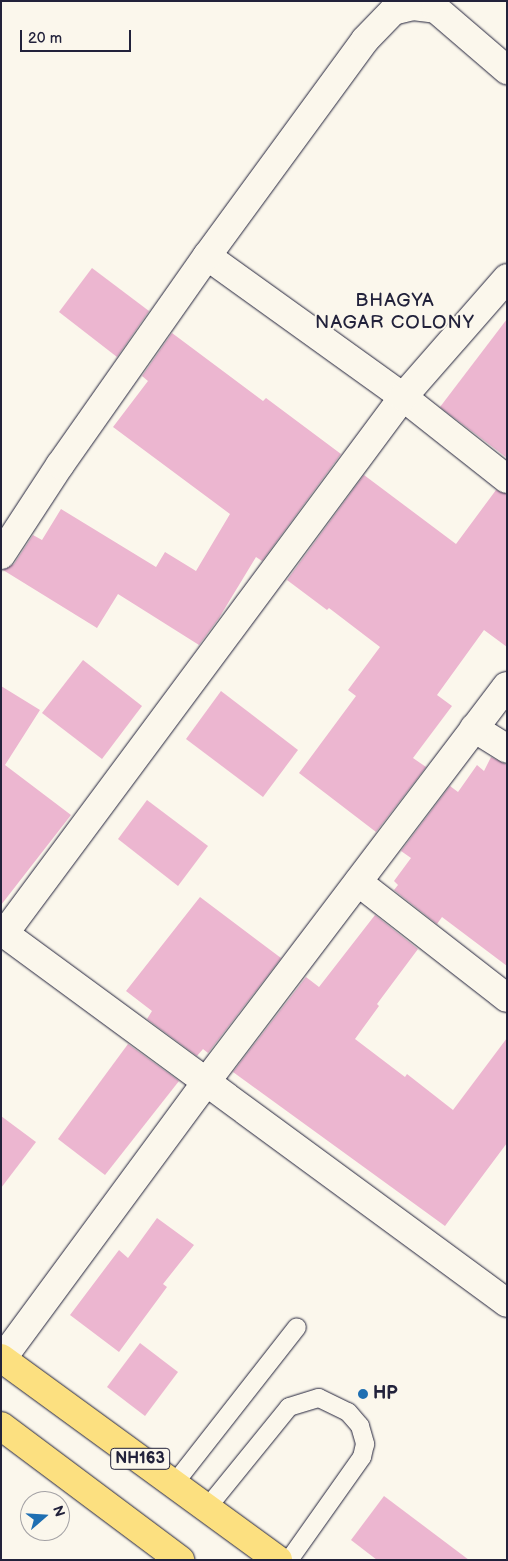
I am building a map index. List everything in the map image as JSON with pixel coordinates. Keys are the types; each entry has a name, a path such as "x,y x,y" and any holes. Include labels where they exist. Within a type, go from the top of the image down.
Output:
{"highway":[{"name":"NH163","path":"2,1358 278,1560"},
{"path":"1,1426 180,1560"}],"street":[{"path":"1,555 60,465 208,256 364,40 393,11 413,6 436,9 507,70"},
{"path":"208,256 403,397 507,479"},
{"path":"507,278 403,397 3,932 507,1303"},
{"path":"2,1358 206,1082 507,686"},
{"path":"474,728 507,749"},
{"path":"358,882 507,998"}],"lane":[{"path":"174,1484 297,1327"},
{"path":"207,1508 289,1407 320,1398 348,1412 360,1426 365,1444 362,1457 289,1560"}],"building":[{"path":"92,268 149,311 117,357 59,312"},
{"path":"507,319 507,458 440,407"},
{"path":"172,333 263,401 266,398 341,454 262,561 256,557 219,618 199,645 118,594 97,628 3,570 14,564 33,535 42,540 61,509 156,567 165,552 196,571 230,514 113,427 148,381 142,376"},
{"path":"364,475 456,544 496,490 507,494 507,647 484,630 437,695 452,706 413,758 426,767 376,832 299,773 356,696 348,690 380,647 329,608 327,610 287,580"},
{"path":"83,660 142,706 102,759 42,713"},
{"path":"1,686 40,710 5,765 71,815 1,905"},
{"path":"221,691 298,750 263,797 186,739"},
{"path":"491,757 507,765 507,966 442,917 437,924 394,890 398,885 394,881 411,858 401,851 450,786 458,792 477,765 484,771"},
{"path":"147,800 208,846 178,886 118,839"},
{"path":"200,897 281,958 208,1053 203,1049 197,1056 147,1019 152,1011 126,991"},
{"path":"375,915 418,949 377,1004 379,1006 355,1039 405,1077 407,1074 453,1110 507,1038 507,1143 445,1226 233,1072 306,977 319,987"},
{"path":"128,1044 179,1081 105,1175 58,1139"},
{"path":"1,1116 36,1142 1,1188"},
{"path":"157,1218 194,1245 163,1284 167,1287 119,1352 70,1315 119,1250 128,1258"},
{"path":"140,1343 178,1372 145,1416 107,1387"},
{"path":"384,1496 469,1560 377,1560 351,1540"}],"place":[{"name":"HP","path":"363,1394"}],"district":[{"name":"BHAGYA NAGAR COLONY","path":"395,312"}]}
